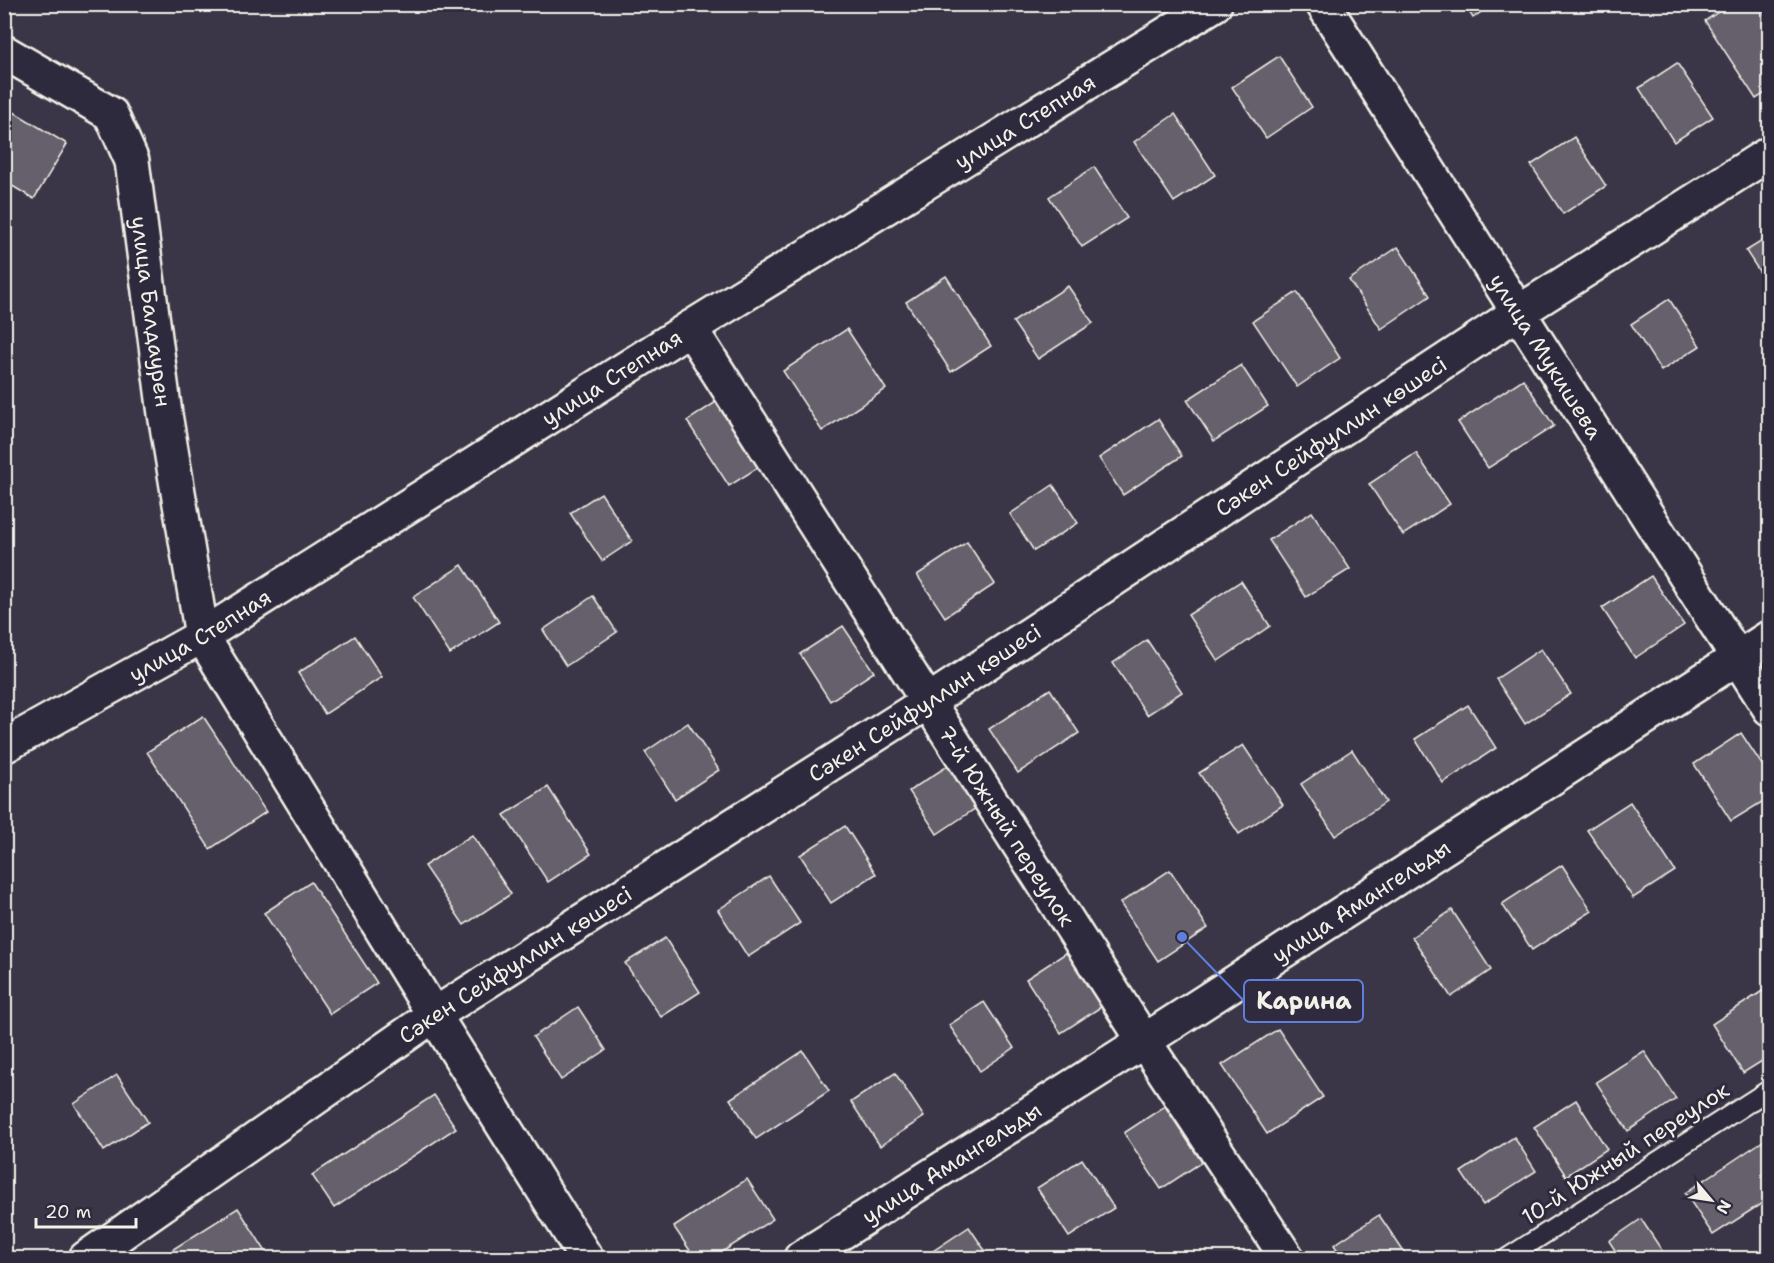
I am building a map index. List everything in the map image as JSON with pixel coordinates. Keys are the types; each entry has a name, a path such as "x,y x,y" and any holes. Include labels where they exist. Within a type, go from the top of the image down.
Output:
{"street":[{"name":"улица Степная","path":"4,746 202,636 690,328 1215,4"},
{"name":"улица Мукишева","path":"1323,4 1770,709"},
{"name":"улица Балдаурен","path":"4,52 111,114 132,160 165,414 202,636"},
{"name":"Сәкен Сейфуллин көшесі","path":"86,1258 434,1015 929,701 1519,312 1770,153"},
{"name":"7-й Южный переулок","path":"690,328 1144,1041 1287,1258"},
{"path":"202,636 586,1258"},
{"name":"улица Амангельды","path":"801,1258 1144,1041 1770,637"}],"lane":[{"name":"10-й Южный переулок","path":"1507,1258 1770,1089"}],"building":[{"path":"1464,4 1492,4 1473,18"},
{"path":"1730,4 1758,4 1770,21 1770,90 1756,99 1705,21"},
{"path":"1279,56 1312,107 1266,138 1232,87"},
{"path":"1677,63 1713,117 1674,142 1639,88"},
{"path":"4,106 67,144 34,199 4,181"},
{"path":"1175,114 1215,175 1174,202 1134,142"},
{"path":"1574,137 1606,186 1563,214 1531,165"},
{"path":"1094,167 1127,218 1082,247 1049,197"},
{"path":"1770,236 1770,288 1746,251"},
{"path":"1398,247 1430,296 1381,329 1349,280"},
{"path":"946,276 991,346 951,372 906,302"},
{"path":"1068,286 1093,323 1038,359 1013,322"},
{"path":"1297,292 1340,358 1297,387 1253,321"},
{"path":"1669,299 1700,346 1661,371 1631,324"},
{"path":"847,329 886,389 822,431 783,371"},
{"path":"1241,365 1268,406 1214,441 1187,400"},
{"path":"1523,379 1554,426 1488,468 1458,422"},
{"path":"719,400 762,465 729,486 687,421"},
{"path":"1158,419 1182,456 1123,495 1099,458"},
{"path":"1416,453 1450,504 1403,535 1369,484"},
{"path":"1053,485 1078,523 1034,551 1010,514"},
{"path":"601,493 632,541 602,561 570,513"},
{"path":"1312,512 1350,569 1306,597 1269,540"},
{"path":"967,542 995,584 945,617 917,575"},
{"path":"462,565 499,622 450,654 413,597"},
{"path":"1651,576 1684,625 1635,658 1602,608"},
{"path":"1241,581 1270,626 1218,661 1188,615"},
{"path":"593,596 617,632 566,666 543,630"},
{"path":"843,626 874,672 830,701 800,654"},
{"path":"355,636 382,677 325,714 298,673"},
{"path":"1147,640 1182,692 1147,715 1113,663"},
{"path":"1541,649 1571,694 1525,724 1496,679"},
{"path":"1050,689 1079,733 1018,773 989,729"},
{"path":"1468,705 1496,748 1443,783 1415,739"},
{"path":"203,716 266,812 210,849 147,752"},
{"path":"688,723 719,770 675,799 645,752"},
{"path":"1741,733 1770,777 1770,797 1731,821 1694,764"},
{"path":"1243,745 1283,805 1239,834 1199,773"},
{"path":"1352,750 1386,802 1335,836 1301,784"},
{"path":"952,763 979,806 937,834 909,791"},
{"path":"548,787 591,854 548,882 504,815"},
{"path":"1630,802 1675,871 1633,898 1587,830"},
{"path":"845,826 876,874 831,903 800,855"},
{"path":"472,835 511,894 464,925 424,866"},
{"path":"1562,865 1592,911 1532,950 1502,904"},
{"path":"1170,870 1208,928 1158,961 1120,903"},
{"path":"769,876 800,923 748,957 718,910"},
{"path":"311,882 377,983 330,1014 264,913"},
{"path":"1452,910 1491,970 1451,997 1412,937"},
{"path":"665,938 700,992 661,1017 625,963"},
{"path":"1072,949 1107,1003 1061,1033 1026,979"},
{"path":"1770,986 1770,1056 1743,1073 1712,1024"},
{"path":"984,1002 1014,1048 980,1071 949,1025"},
{"path":"578,1007 606,1050 561,1080 533,1037"},
{"path":"1278,1029 1323,1097 1267,1134 1222,1065"},
{"path":"803,1051 829,1091 756,1139 730,1099"},
{"path":"1644,1051 1676,1099 1628,1131 1596,1082"},
{"path":"895,1073 924,1117 880,1146 851,1102"},
{"path":"117,1075 148,1122 104,1151 74,1104"},
{"path":"434,1095 456,1128 334,1208 312,1175"},
{"path":"1576,1100 1607,1149 1566,1176 1534,1127"},
{"path":"1165,1106 1202,1162 1161,1189 1124,1133"},
{"path":"1514,1137 1536,1171 1483,1205 1461,1172"},
{"path":"1766,1139 1770,1145 1770,1198 1713,1235 1685,1193"},
{"path":"1082,1159 1114,1208 1069,1237 1037,1188"},
{"path":"747,1179 773,1219 713,1258 695,1258 674,1227"},
{"path":"238,1208 270,1258 159,1258"},
{"path":"1379,1215 1408,1258 1343,1258 1334,1245"},
{"path":"1641,1219 1667,1258 1620,1258 1609,1241"},
{"path":"969,1227 990,1258 938,1258 933,1251"}],"place":[{"name":"Карина","path":"1182,937"}]}
